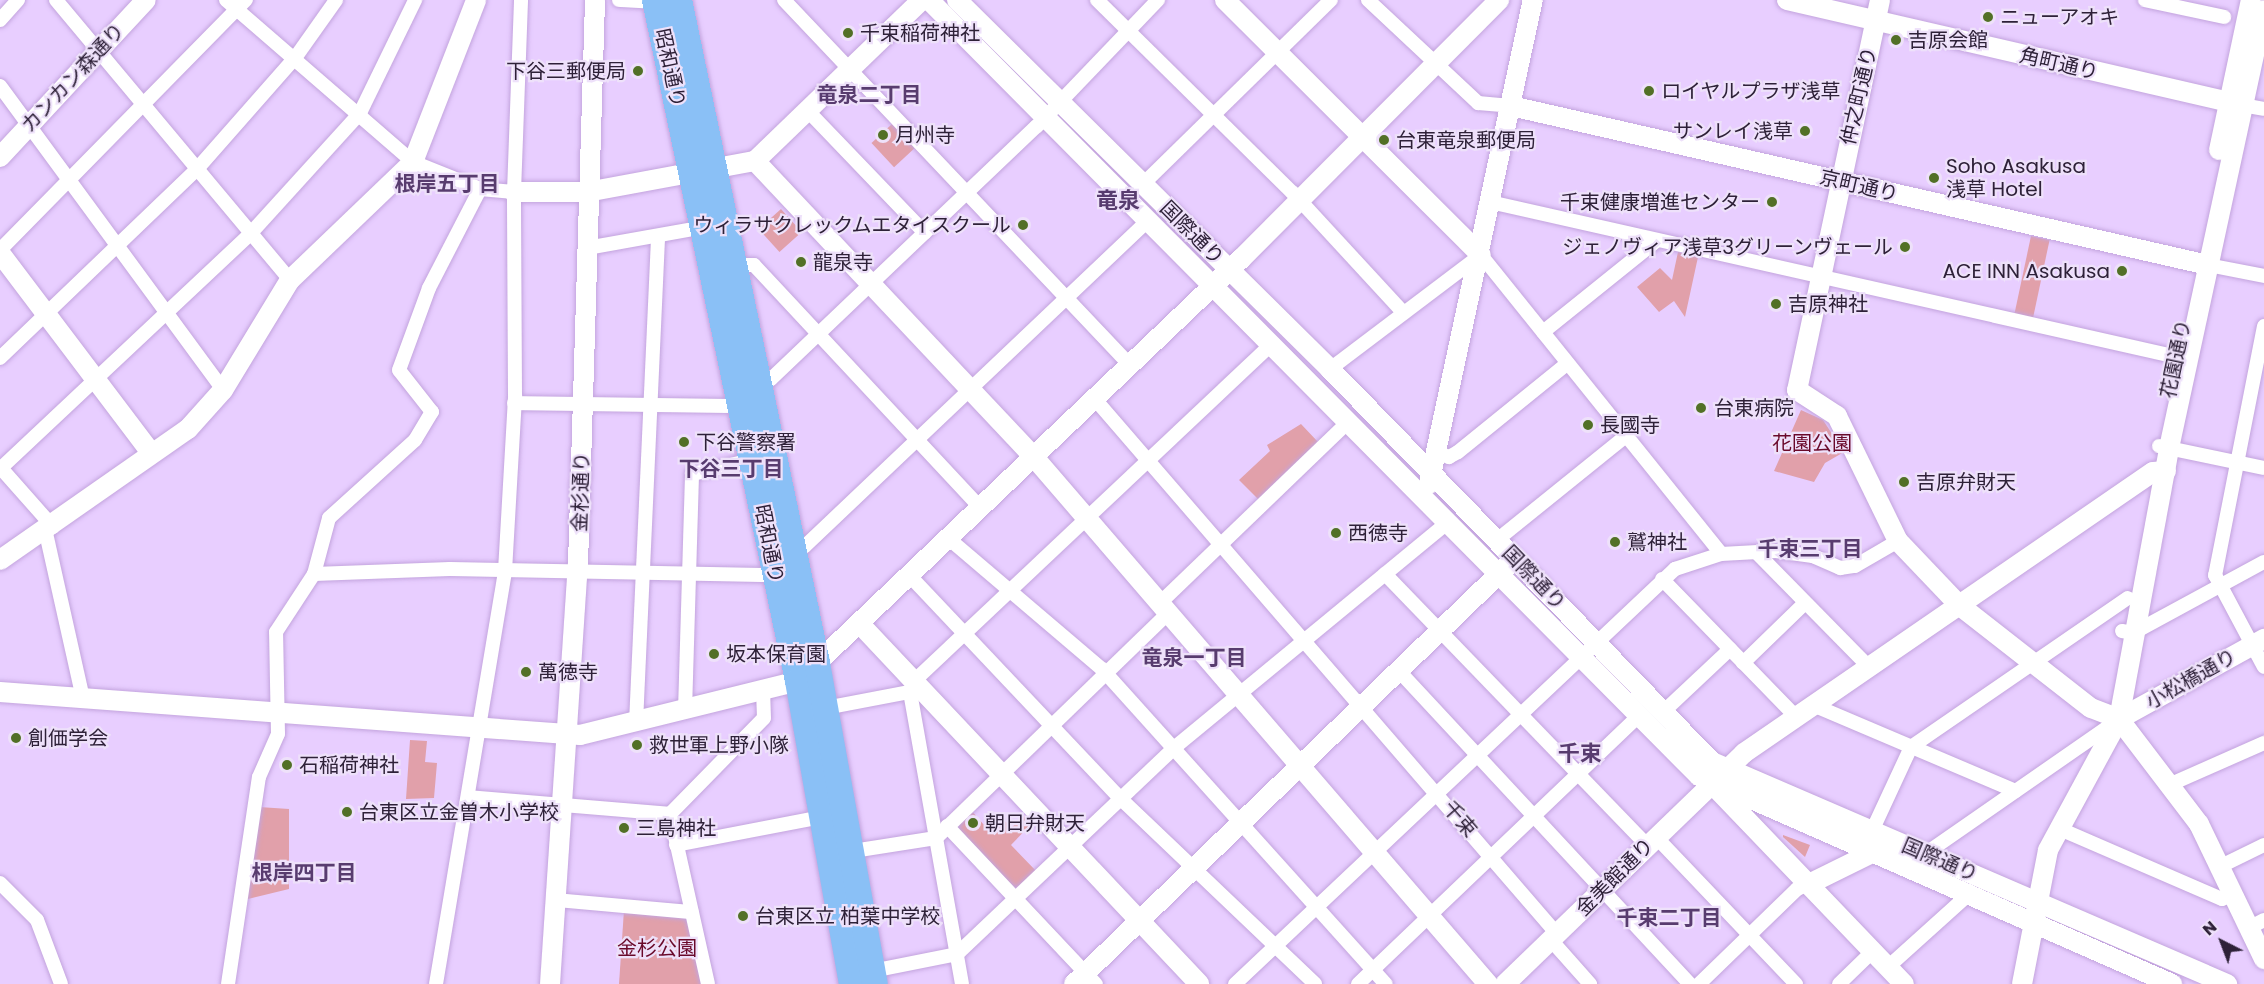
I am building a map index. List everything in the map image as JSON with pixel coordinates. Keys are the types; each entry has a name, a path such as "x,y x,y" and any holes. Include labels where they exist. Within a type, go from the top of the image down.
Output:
{"highway":[{"name":"昭和通り","path":"663,0 702,168 733,265 817,663 853,851 866,980"},
{"name":"昭和通り","path":"702,168 705,227 798,681 822,818 866,980"}],"street":[{"path":"0,20 18,0"},
{"path":"56,0 290,280"},
{"name":"カンカン森通り","path":"0,157 146,0"},
{"path":"226,0 241,5 295,58 413,162 480,189 514,192 587,192 702,168 755,161 922,0"},
{"path":"0,358 47,316 197,169 295,58 336,0"},
{"path":"83,699 50,530 0,468 250,234 360,113 415,0"},
{"path":"0,560 50,530 151,453 188,429 223,390 290,280 413,162 476,0"},
{"path":"436,984 505,571 514,403 514,192 521,0"},
{"name":"金杉通り","path":"550,984 564,807 578,573 584,405 587,192 595,0"},
{"path":"620,0 663,0"},
{"path":"784,0 1130,364"},
{"name":"国際通り","path":"929,0 1150,219 1330,369 1597,642 1701,754 1726,770 2227,984"},
{"name":"国際通り","path":"957,0 1143,184 1222,277 1273,344 1579,657 1638,716 1712,783 2172,984"},
{"path":"1097,0 1297,200 1402,311"},
{"path":"758,382 771,379 1046,117 1158,0"},
{"path":"1225,0 1480,255 1720,554"},
{"path":"1143,184 1331,0"},
{"path":"1368,0 1433,66 1478,103 1511,106"},
{"path":"0,692 568,735 636,723 798,681 1222,277 1498,0"},
{"name":"角町通り","path":"1787,0 2236,104"},
{"name":"仲之町通り","path":"1880,0 1839,181 1797,390 1837,416 1898,542"},
{"path":"2145,0 2224,17"},
{"name":"花園通り","path":"2127,632 2236,104 2252,0"},
{"path":"1423,498 1439,453 1531,2"},
{"path":"151,453 0,252 241,5"},
{"name":"花園通り","path":"2236,104 2261,34 2264,10"},
{"path":"0,86 31,123 120,244 223,390"},
{"path":"2236,104 2264,109"},
{"name":"京町通り","path":"1511,106 2202,264"},
{"path":"807,110 925,232"},
{"path":"755,161 969,391 1033,456 1488,984"},
{"path":"228,984 259,777 278,734 276,632 314,574 329,518 415,440 432,412 399,370 429,288 480,189"},
{"path":"1490,202 1655,242 1819,276 2177,357"},
{"path":"793,549 805,546 1150,219"},
{"path":"587,248 705,227"},
{"path":"636,723 658,237"},
{"path":"1543,332 1655,242"},
{"path":"1330,369 1402,311 1480,255"},
{"path":"2202,264 2264,276"},
{"name":"花園通り","path":"2164,447 2177,357 2202,264"},
{"path":"733,265 754,265 980,507"},
{"path":"2264,326 2215,575 2259,642 2264,667"},
{"path":"825,708 912,687 1273,344"},
{"path":"1439,453 1449,457 1458,453 1568,363"},
{"name":"千束","path":"1094,398 1491,855 1590,984"},
{"path":"514,403 650,407 741,406"},
{"path":"853,851 936,838 1106,673 1222,544 1349,421"},
{"path":"1497,540 1626,436"},
{"path":"2164,447 2264,468"},
{"path":"685,711 691,575 692,474 752,460"},
{"name":"花園通り","path":"2022,984 2048,850 2119,719 2128,598 2159,471"},
{"name":"金美館通り","path":"1505,984 1726,770 1813,705 2159,471"},
{"path":"866,980 957,954 1174,748 1448,522"},
{"path":"948,538 1106,673 1386,984"},
{"path":"1235,984 1579,657 1675,569 1720,554 1757,553 1813,556 1840,568 1855,566 1898,542 1959,605 2091,708 2119,719 2171,784 2233,894 2257,924 2264,959"},
{"path":"1757,553 1869,667"},
{"path":"947,826 1017,898 1085,980 1141,919 1515,559"},
{"path":"2127,632 2264,562"},
{"path":"314,574 505,571 775,575"},
{"path":"1385,574 1577,773 1749,934 1796,984"},
{"path":"909,575 1121,799 1315,984"},
{"path":"1662,579 1796,717"},
{"path":"1872,831 1911,747 2031,662 2128,598"},
{"path":"1743,663 1805,603"},
{"path":"859,622 912,687 1001,773 1141,919 1198,984"},
{"name":"小松橋通り","path":"2119,719 2259,642"},
{"path":"1663,711 1730,649"},
{"path":"1399,671 1536,814 1690,984"},
{"path":"912,687 962,984"},
{"path":"468,797 564,807 670,814 764,718 763,690"},
{"path":"1813,705 2016,791"},
{"path":"1358,984 1638,716"},
{"path":"1925,854 2119,719"},
{"path":"2171,784 2264,743"},
{"path":"1712,783 1904,984"},
{"path":"670,814 708,984"},
{"path":"676,845 822,818"},
{"path":"2060,829 2222,899 2233,894"},
{"path":"2219,867 2264,845"},
{"path":"1699,984 1749,934 1809,884 1872,853"},
{"path":"0,884 37,920 61,984"},
{"path":"1888,967 1969,894"},
{"path":"556,900 691,912"},
{"path":"1839,984 1873,951"}],"green space":[{"path":"892,124 915,148 894,167 872,143"},
{"path":"781,209 802,232 779,252 759,229"},
{"path":"2031,236 2050,240 2033,318 2014,314"},
{"path":"1678,252 1698,257 1685,317 1674,301 1659,312 1637,287 1660,268 1672,280"},
{"name":"花園公園","path":"1801,410 1823,420 1844,452 1825,463 1814,482 1774,471"},
{"path":"1301,424 1318,442 1259,500 1239,480 1270,451 1267,445"},
{"path":"410,740 427,741 425,762 437,763 434,798 406,799"},
{"path":"259,807 289,809 289,889 244,900"},
{"path":"971,810 984,825 996,814 1012,827 1029,812 1036,819 1011,845 1038,873 1017,895 953,826"},
{"path":"1783,835 1810,845 1805,857 1783,837"},
{"name":"金杉公園","path":"624,910 687,915 702,984 619,984"}],"place":[{"name":"ニューアオキ","path":"1988,17"},
{"name":"千束稲荷神社","path":"848,33"},
{"name":"吉原会館","path":"1896,40"},
{"name":"下谷三郵便局","path":"638,71"},
{"name":"ロイヤルプラザ浅草","path":"1649,91"},
{"name":"サンレイ浅草","path":"1805,131"},
{"name":"月州寺","path":"883,135"},
{"name":"台東竜泉郵便局","path":"1384,140"},
{"name":"Soho Asakusa 浅草 Hotel","path":"1934,178"},
{"name":"千束健康増進センター","path":"1772,202"},
{"name":"ウィラサクレックムエタイスクール","path":"1023,225"},
{"name":"ジェノヴィア浅草3グリーンヴェール","path":"1905,247"},
{"name":"龍泉寺","path":"801,262"},
{"name":"ACE INN Asakusa","path":"2122,271"},
{"name":"吉原神社","path":"1776,304"},
{"name":"台東病院","path":"1701,408"},
{"name":"長國寺","path":"1588,425"},
{"name":"下谷警察署","path":"684,442"},
{"name":"吉原弁財天","path":"1904,482"},
{"name":"西徳寺","path":"1336,533"},
{"name":"鷲神社","path":"1615,542"},
{"name":"坂本保育園","path":"714,654"},
{"name":"萬徳寺","path":"526,672"},
{"name":"創価学会","path":"16,738"},
{"name":"救世軍上野小隊","path":"637,745"},
{"name":"石稲荷神社","path":"287,765"},
{"name":"台東区立金曽木小学校","path":"347,812"},
{"name":"朝日弁財天","path":"973,823"},
{"name":"三島神社","path":"624,828"},
{"name":"台東区立 柏葉中学校","path":"743,916"}],"district":[{"name":"竜泉二丁目","path":"869,95"},
{"name":"根岸五丁目","path":"447,184"},
{"name":"竜泉","path":"1118,201"},
{"name":"下谷三丁目","path":"731,469"},
{"name":"千束三丁目","path":"1810,549"},
{"name":"竜泉一丁目","path":"1194,658"},
{"name":"千束","path":"1580,754"},
{"name":"根岸四丁目","path":"304,873"},
{"name":"千束二丁目","path":"1669,918"}]}
